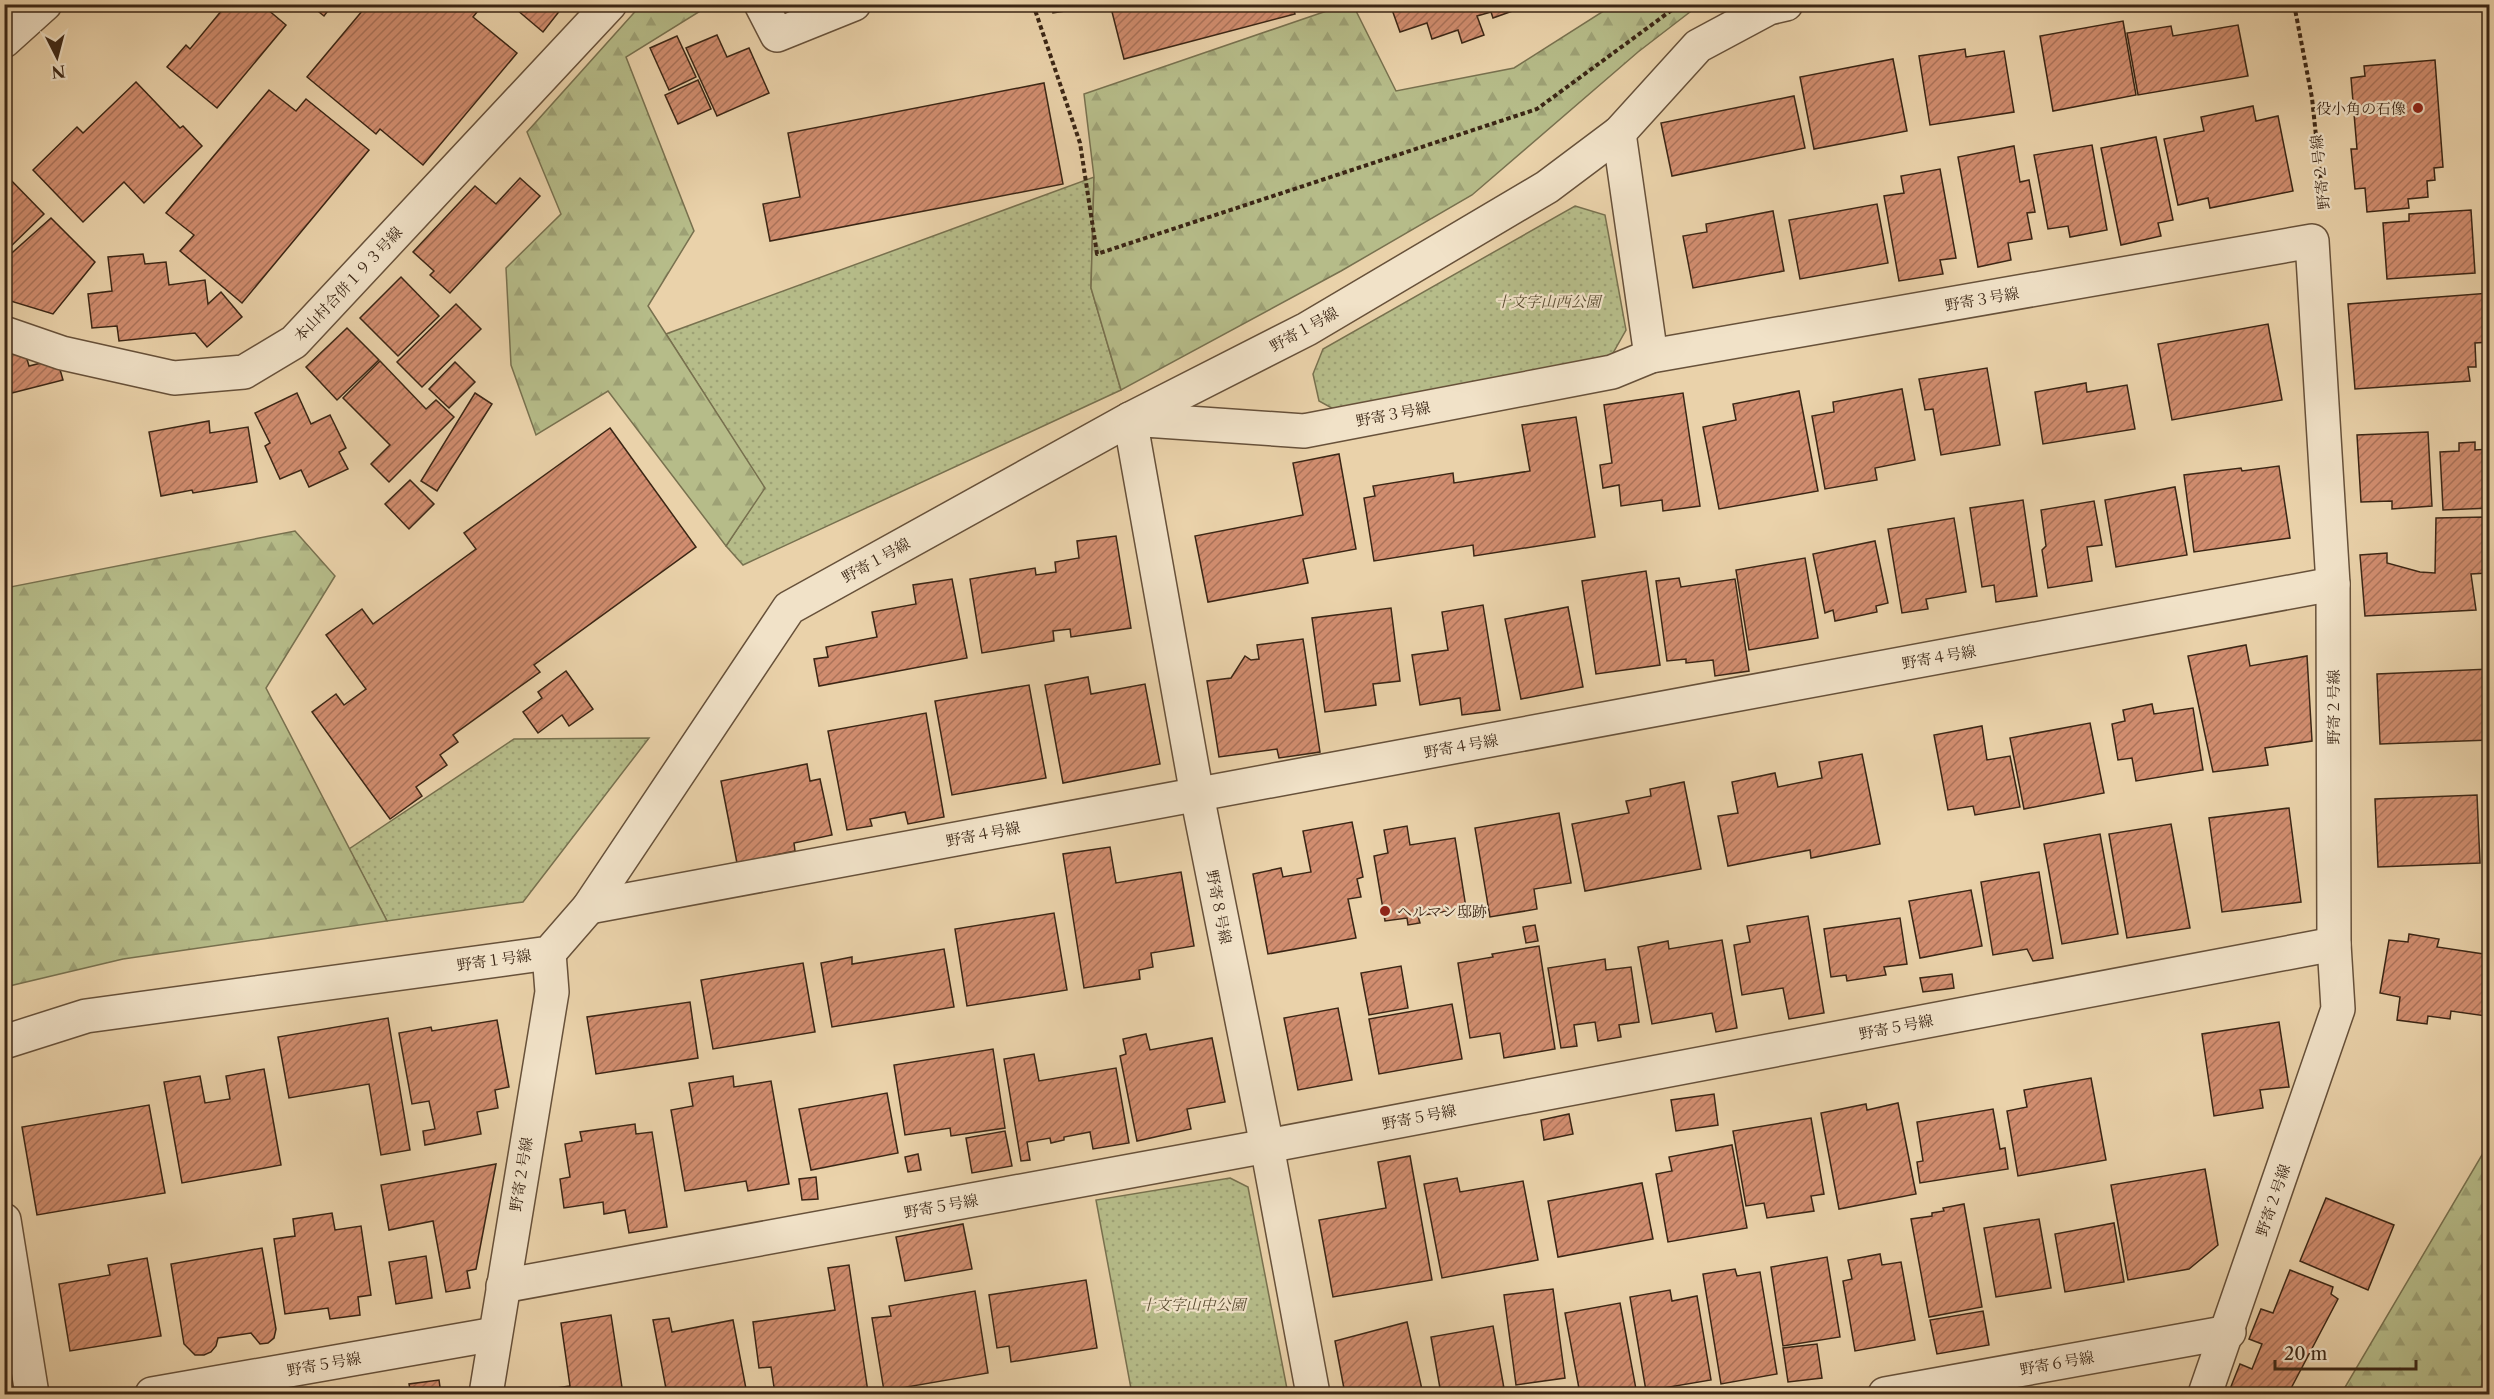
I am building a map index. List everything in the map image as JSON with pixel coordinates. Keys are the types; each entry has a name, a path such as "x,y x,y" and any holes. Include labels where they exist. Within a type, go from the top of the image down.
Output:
{"street":[{"path":"4,41 45,4"},
{"name":"本山村合併１９３号線","path":"4,333 62,353 174,378 244,372 294,342 610,4"},
{"path":"761,4 777,35 855,4"},
{"name":"野寄１号線","path":"4,1042 86,1016 549,952 589,907 789,608 1130,419 1307,329 1547,187 1619,133 1698,46 1769,8 1786,4"},
{"path":"1619,133 1651,356"},
{"name":"野寄３号線","path":"1130,419 1304,431 1612,372 1651,356 2312,241"},
{"name":"野寄２号線","path":"2205,1395 2229,1332 2338,1009 2334,944 2333,584 2312,241"},
{"name":"野寄８号線","path":"1130,419 1197,795 1267,1146 1313,1395"},
{"name":"野寄４号線","path":"589,907 2333,584"},
{"name":"野寄５号線","path":"503,1286 1267,1146 2334,944"},
{"name":"野寄２号線","path":"486,1395 552,992 549,952"},
{"path":"4,1220 22,1386"},
{"name":"野寄６号線","path":"1885,1395 2229,1332"},
{"name":"野寄５号線","path":"152,1395 495,1334"}],"path":[{"path":"1033,4 1080,143 1097,254 1537,109 1680,4"},
{"name":"野寄２号線","path":"2294,4 2312,98 2325,222 2312,241"}],"green space":[{"path":"1347,4 1353,5 1396,91 1514,68 1613,5 1699,5 1638,52 1472,195 1341,271 1121,390 1091,288 1094,177 1084,94"},
{"path":"641,5 710,5 626,57 694,231 648,306 765,488 726,546 608,391 536,435 511,365 506,268 561,214 527,132"},
{"path":"1094,177 1091,288 1121,390 743,565 726,546 764,488 666,334"},
{"name":"十文字山西公園","path":"1575,206 1605,215 1626,330 1609,360 1339,412 1319,401 1313,374 1323,349"},
{"path":"295,531 335,576 266,688 387,921 123,959 5,987 5,588"},
{"path":"649,738 523,902 387,921 349,849 514,739"},
{"path":"2489,1143 2489,1394 2341,1394"},
{"name":"十文字山中公園","path":"1230,1178 1248,1187 1288,1394 1132,1394 1096,1200"}],"building":[{"path":"227,4 261,4 286,25 217,108 167,67 186,45 190,49"},
{"path":"309,4 333,4 324,16"},
{"path":"368,4 479,4 481,7 473,17 517,53 423,165 380,129 376,134 307,77"},
{"path":"510,4 565,4 543,32"},
{"path":"1052,4 1078,4 1079,9 1053,13"},
{"path":"1110,4 1292,4 1295,14 1124,59"},
{"path":"1390,4 1532,4 1493,18 1491,12 1477,16 1484,35 1462,43 1458,30 1432,39 1427,23 1400,32"},
{"path":"2123,21 2136,95 2053,111 2040,36"},
{"path":"2238,25 2248,76 2138,95 2127,33 2171,26 2173,36"},
{"path":"717,35 727,57 749,48 769,93 717,116 686,48"},
{"path":"677,36 696,77 669,90 650,48"},
{"path":"1965,49 1966,57 2004,51 2014,112 1930,125 1919,56"},
{"path":"1893,59 1907,131 1814,149 1800,77"},
{"path":"2435,60 2443,167 2434,168 2435,180 2427,181 2428,197 2408,199 2409,208 2367,212 2365,188 2355,189 2351,149 2357,149 2351,78 2365,76 2364,66"},
{"path":"698,80 711,109 678,124 665,95"},
{"path":"136,82 180,128 183,126 202,146 144,203 124,182 83,222 33,170 77,127 83,133"},
{"path":"1044,83 1063,184 770,241 763,204 800,197 788,133"},
{"path":"269,90 296,111 306,99 369,150 242,303 180,251 194,235 166,213"},
{"path":"1794,96 1805,148 1672,176 1661,123"},
{"path":"2253,106 2256,121 2278,116 2293,191 2210,208 2208,198 2178,205 2164,139 2204,131 2201,117"},
{"path":"2156,137 2173,220 2158,223 2161,236 2121,245 2101,148"},
{"path":"2092,145 2107,230 2070,237 2068,226 2048,229 2034,155"},
{"path":"2014,146 2020,182 2029,180 2035,212 2027,213 2032,239 2008,243 2011,260 1978,267 1958,157"},
{"path":"1940,169 1956,258 1940,260 1943,274 1899,281 1884,196 1904,193 1901,176"},
{"path":"4,173 44,214 7,250 4,248"},
{"path":"520,178 540,196 450,293 430,275 434,271 413,252 475,186 496,204"},
{"path":"1877,204 1888,263 1800,279 1789,220"},
{"path":"2471,210 2475,273 2387,279 2383,223 2409,221 2409,214"},
{"path":"1773,211 1784,271 1693,288 1683,236 1707,232 1706,224"},
{"path":"51,218 95,262 53,314 4,299 4,260"},
{"path":"143,254 145,264 166,262 169,285 205,280 208,304 221,292 242,317 207,347 195,333 119,341 117,326 92,328 88,294 112,291 108,257"},
{"path":"401,277 439,316 398,356 360,318"},
{"path":"2490,293 2490,342 2475,343 2476,367 2468,367 2470,381 2355,389 2348,304"},
{"path":"456,304 481,329 422,387 397,362"},
{"path":"2268,324 2282,400 2172,420 2158,344"},
{"path":"347,328 379,360 337,400 306,367"},
{"path":"24,349 29,366 57,359 63,380 4,395 4,354"},
{"path":"380,361 426,409 436,400 454,417 389,482 371,464 390,445 343,398"},
{"path":"455,362 475,382 449,408 429,389"},
{"path":"1987,368 2000,445 1941,455 1933,409 1925,410 1919,379"},
{"path":"2086,383 2087,392 2127,385 2135,429 2043,444 2035,392"},
{"path":"1902,389 1915,460 1875,468 1877,480 1825,489 1812,416 1834,412 1833,402"},
{"path":"1799,391 1818,491 1719,509 1703,427 1736,420 1733,404"},
{"path":"297,393 311,424 330,415 346,448 339,452 348,469 309,487 301,470 280,479 265,446 270,443 255,413"},
{"path":"475,393 492,404 437,491 421,481"},
{"path":"1683,393 1700,506 1663,511 1662,500 1621,506 1619,485 1603,488 1600,465 1612,463 1604,405"},
{"path":"1576,417 1595,537 1474,556 1473,545 1374,561 1364,498 1375,496 1373,486 1453,473 1454,483 1530,471 1522,425"},
{"path":"209,421 210,433 248,427 257,482 161,496 149,432"},
{"path":"610,428 696,547 534,665 540,672 453,735 458,742 440,755 447,765 416,787 422,796 390,819 312,712 336,694 344,705 366,689 326,635 362,609 373,624 476,549 464,533"},
{"path":"2428,432 2432,506 2392,509 2392,501 2361,502 2357,435"},
{"path":"2475,442 2475,450 2490,449 2490,508 2443,510 2440,452 2459,451 2459,443"},
{"path":"1339,454 1356,549 1303,559 1308,583 1208,602 1195,536 1303,515 1293,463"},
{"path":"2279,466 2290,538 2194,552 2184,475"},
{"path":"410,480 434,504 409,529 385,504"},
{"path":"2175,487 2187,555 2116,567 2105,500"},
{"path":"2023,500 2037,596 1996,602 1994,585 1982,587 1970,508"},
{"path":"2094,501 2102,545 2087,547 2092,581 2048,588 2042,550 2046,546 2041,510"},
{"path":"2485,517 2488,573 2471,574 2476,610 2365,616 2360,555 2387,553 2387,563 2420,572 2435,573 2436,518"},
{"path":"1954,518 1966,592 1926,599 1928,609 1902,613 1888,529"},
{"path":"1116,536 1131,628 1071,637 1070,629 1053,631 1054,641 982,653 970,579 1035,568 1036,575 1056,572 1055,562 1079,558 1077,541"},
{"path":"1875,541 1888,603 1876,606 1877,612 1835,621 1833,610 1825,613 1813,554"},
{"path":"1805,558 1818,638 1749,650 1736,570"},
{"path":"1646,571 1660,665 1596,674 1582,581"},
{"path":"1679,578 1681,587 1735,579 1749,671 1715,676 1713,660 1686,663 1686,659 1667,661 1656,581"},
{"path":"952,579 967,658 819,686 814,659 828,657 826,647 877,637 872,612 916,604 913,585"},
{"path":"1483,605 1500,710 1462,715 1460,698 1420,705 1412,655 1448,650 1442,612"},
{"path":"1568,607 1583,687 1521,699 1505,619"},
{"path":"1391,608 1400,681 1373,684 1376,705 1325,712 1312,618"},
{"path":"1303,639 1320,752 1279,758 1277,749 1219,757 1207,681 1231,678 1245,656 1251,660 1259,659 1257,645"},
{"path":"2246,645 2250,666 2307,656 2312,741 2265,748 2268,765 2213,772 2188,656"},
{"path":"2490,669 2490,740 2380,744 2377,674"},
{"path":"566,671 593,709 569,726 562,715 538,733 523,712 542,698 538,692"},
{"path":"1088,677 1091,694 1145,684 1160,764 1063,783 1045,685"},
{"path":"1029,685 1046,778 952,795 935,701"},
{"path":"2152,704 2154,714 2193,708 2203,770 2136,781 2132,758 2118,760 2112,724 2125,721 2123,710"},
{"path":"926,713 944,817 908,824 905,812 870,819 872,826 847,830 828,731"},
{"path":"2090,723 2104,793 2024,809 2010,738"},
{"path":"1982,726 1987,760 2010,756 2020,807 1975,815 1973,806 1948,810 1934,735"},
{"path":"1862,754 1880,844 1811,858 1810,850 1728,866 1718,816 1738,813 1732,782 1775,773 1778,787 1822,778 1819,762"},
{"path":"807,764 810,781 820,779 832,835 794,843 795,851 737,863 721,781"},
{"path":"1684,782 1701,869 1585,891 1572,824 1629,813 1626,801 1651,796 1650,789"},
{"path":"2477,795 2480,863 2378,867 2375,799"},
{"path":"2289,808 2301,902 2222,912 2209,818"},
{"path":"1559,813 1571,883 1534,889 1537,909 1490,917 1475,828"},
{"path":"1352,822 1363,877 1357,879 1361,897 1348,899 1356,938 1268,954 1253,874 1281,868 1283,877 1311,872 1303,831"},
{"path":"2171,824 2190,928 2127,938 2109,834"},
{"path":"1407,826 1410,845 1455,838 1466,908 1418,916 1420,923 1408,925 1407,918 1385,921 1374,856 1388,853 1384,830"},
{"path":"2100,834 2118,934 2062,944 2044,844"},
{"path":"1110,847 1116,883 1181,872 1194,946 1151,953 1153,967 1139,970 1140,979 1084,988 1063,854"},
{"path":"2039,872 2053,958 2033,961 2027,949 1993,955 1981,882"},
{"path":"1971,890 1982,946 1920,958 1909,901"},
{"path":"1054,913 1067,990 967,1006 955,929"},
{"path":"1808,916 1824,1013 1789,1019 1783,988 1742,995 1734,945 1750,942 1747,926"},
{"path":"1900,918 1907,964 1884,967 1886,975 1847,981 1846,975 1831,977 1824,929"},
{"path":"1535,925 1538,941 1526,943 1523,927"},
{"path":"2409,934 2439,939 2437,947 2490,955 2490,996 2486,1016 2451,1011 2450,1019 2428,1016 2427,1024 2397,1020 2400,997 2380,993 2389,940 2408,942"},
{"path":"1722,940 1737,1028 1716,1032 1712,1013 1652,1024 1638,947 1668,941 1669,949"},
{"path":"1539,946 1555,1049 1504,1058 1500,1033 1470,1038 1458,963 1493,957 1492,954"},
{"path":"944,949 954,1007 832,1027 821,963 852,957 852,964"},
{"path":"1605,959 1606,970 1631,967 1639,1022 1619,1025 1621,1037 1598,1041 1595,1022 1574,1025 1577,1046 1561,1048 1548,968"},
{"path":"803,963 815,1032 713,1049 701,980"},
{"path":"1401,966 1408,1008 1369,1015 1361,973"},
{"path":"1952,974 1954,988 1923,992 1920,978"},
{"path":"690,1002 698,1058 596,1074 587,1017"},
{"path":"1452,1004 1462,1059 1379,1074 1369,1019"},
{"path":"1338,1008 1352,1080 1298,1090 1284,1018"},
{"path":"388,1018 410,1150 381,1155 369,1084 289,1098 278,1037"},
{"path":"497,1020 509,1087 495,1090 498,1108 477,1112 481,1134 425,1145 423,1131 435,1129 429,1101 412,1104 399,1033 431,1027 432,1031"},
{"path":"2279,1022 2289,1087 2260,1090 2263,1108 2214,1116 2202,1034"},
{"path":"1146,1034 1150,1050 1212,1038 1225,1102 1187,1109 1191,1129 1137,1141 1120,1056 1126,1054 1123,1039"},
{"path":"993,1049 1005,1128 951,1136 950,1128 905,1135 894,1065"},
{"path":"1034,1054 1039,1081 1116,1068 1129,1143 1093,1149 1090,1132 1064,1137 1064,1140 1051,1143 1050,1138 1027,1142 1030,1160 1021,1161 1004,1059"},
{"path":"264,1069 281,1165 182,1183 164,1082 200,1076 205,1103 230,1099 226,1076"},
{"path":"733,1076 734,1087 771,1081 789,1184 748,1191 746,1181 685,1191 671,1110 693,1106 689,1083"},
{"path":"2091,1078 2106,1160 2018,1176 2007,1111 2027,1107 2024,1090"},
{"path":"887,1093 898,1153 811,1170 799,1109"},
{"path":"1714,1094 1718,1125 1676,1131 1671,1100"},
{"path":"1898,1103 1916,1194 1839,1209 1821,1113 1866,1104 1867,1110"},
{"path":"149,1105 165,1193 37,1215 22,1127"},
{"path":"1993,1109 2000,1149 2005,1148 2008,1169 1920,1183 1917,1162 1923,1161 1917,1122"},
{"path":"1569,1114 1573,1134 1544,1140 1541,1120"},
{"path":"1811,1118 1824,1194 1811,1196 1814,1211 1767,1218 1764,1203 1746,1206 1733,1131"},
{"path":"635,1124 636,1134 652,1132 667,1227 629,1233 625,1210 604,1214 603,1202 564,1208 560,1179 570,1177 565,1144 582,1141 580,1132"},
{"path":"1005,1131 1012,1166 972,1173 966,1138"},
{"path":"1732,1145 1747,1228 1668,1242 1656,1174 1672,1171 1669,1157"},
{"path":"918,1154 921,1170 908,1172 905,1157"},
{"path":"1410,1156 1432,1280 1333,1297 1319,1220 1386,1208 1378,1162"},
{"path":"496,1164 476,1269 467,1271 470,1288 446,1292 433,1221 389,1230 381,1185"},
{"path":"2205,1169 2218,1245 2189,1269 2128,1280 2111,1185"},
{"path":"816,1177 818,1199 802,1200 799,1179"},
{"path":"1457,1178 1460,1192 1523,1181 1538,1260 1442,1278 1424,1184"},
{"path":"1642,1183 1653,1239 1558,1257 1548,1201"},
{"path":"2326,1198 2394,1225 2368,1290 2300,1261"},
{"path":"1964,1204 1982,1307 1929,1317 1911,1219 1932,1216 1932,1213 1944,1211 1943,1208"},
{"path":"332,1213 335,1230 361,1226 371,1295 358,1297 360,1315 330,1319 328,1308 285,1314 274,1239 295,1236 293,1219"},
{"path":"2039,1219 2051,1288 1996,1297 1984,1228"},
{"path":"2114,1223 2124,1282 2065,1292 2055,1234"},
{"path":"963,1224 972,1269 905,1281 896,1237"},
{"path":"262,1248 276,1329 274,1338 268,1343 260,1344 251,1333 218,1338 211,1352 195,1355 184,1344 171,1264"},
{"path":"1880,1254 1882,1265 1901,1262 1915,1340 1855,1351 1843,1281 1852,1279 1848,1260"},
{"path":"426,1256 432,1298 396,1304 389,1262"},
{"path":"1827,1257 1840,1337 1783,1346 1771,1267"},
{"path":"147,1258 161,1336 70,1351 59,1284 110,1275 108,1265"},
{"path":"849,1265 868,1392 775,1394 771,1367 759,1368 753,1322 835,1310 828,1268"},
{"path":"1735,1269 1737,1276 1760,1272 1777,1374 1721,1384 1703,1274"},
{"path":"2290,1270 2333,1287 2331,1294 2338,1299 2288,1394 2228,1394 2240,1364 2252,1369 2262,1344 2249,1339 2261,1309 2273,1313"},
{"path":"1086,1280 1097,1348 1011,1362 1009,1346 997,1348 989,1295"},
{"path":"1553,1289 1565,1378 1516,1385 1504,1295"},
{"path":"1670,1290 1672,1301 1697,1296 1711,1380 1646,1391 1630,1297"},
{"path":"975,1291 988,1373 884,1391 872,1318 891,1316 889,1306"},
{"path":"1620,1303 1636,1389 1619,1391 1619,1394 1580,1394 1565,1313"},
{"path":"1983,1311 1989,1345 1937,1354 1930,1320"},
{"path":"611,1315 623,1394 515,1394 570,1386 561,1323"},
{"path":"669,1318 672,1332 733,1320 747,1394 667,1394 653,1320"},
{"path":"1407,1322 1423,1394 1345,1394 1335,1341"},
{"path":"1493,1326 1505,1394 1441,1394 1431,1337"},
{"path":"1817,1344 1822,1378 1788,1382 1783,1348"},
{"path":"439,1380 441,1394 411,1394 409,1384"}],"place":[{"name":"役小角の石像","path":"2418,108"},
{"name":"ヘルマン邸跡","path":"1385,911"}]}
